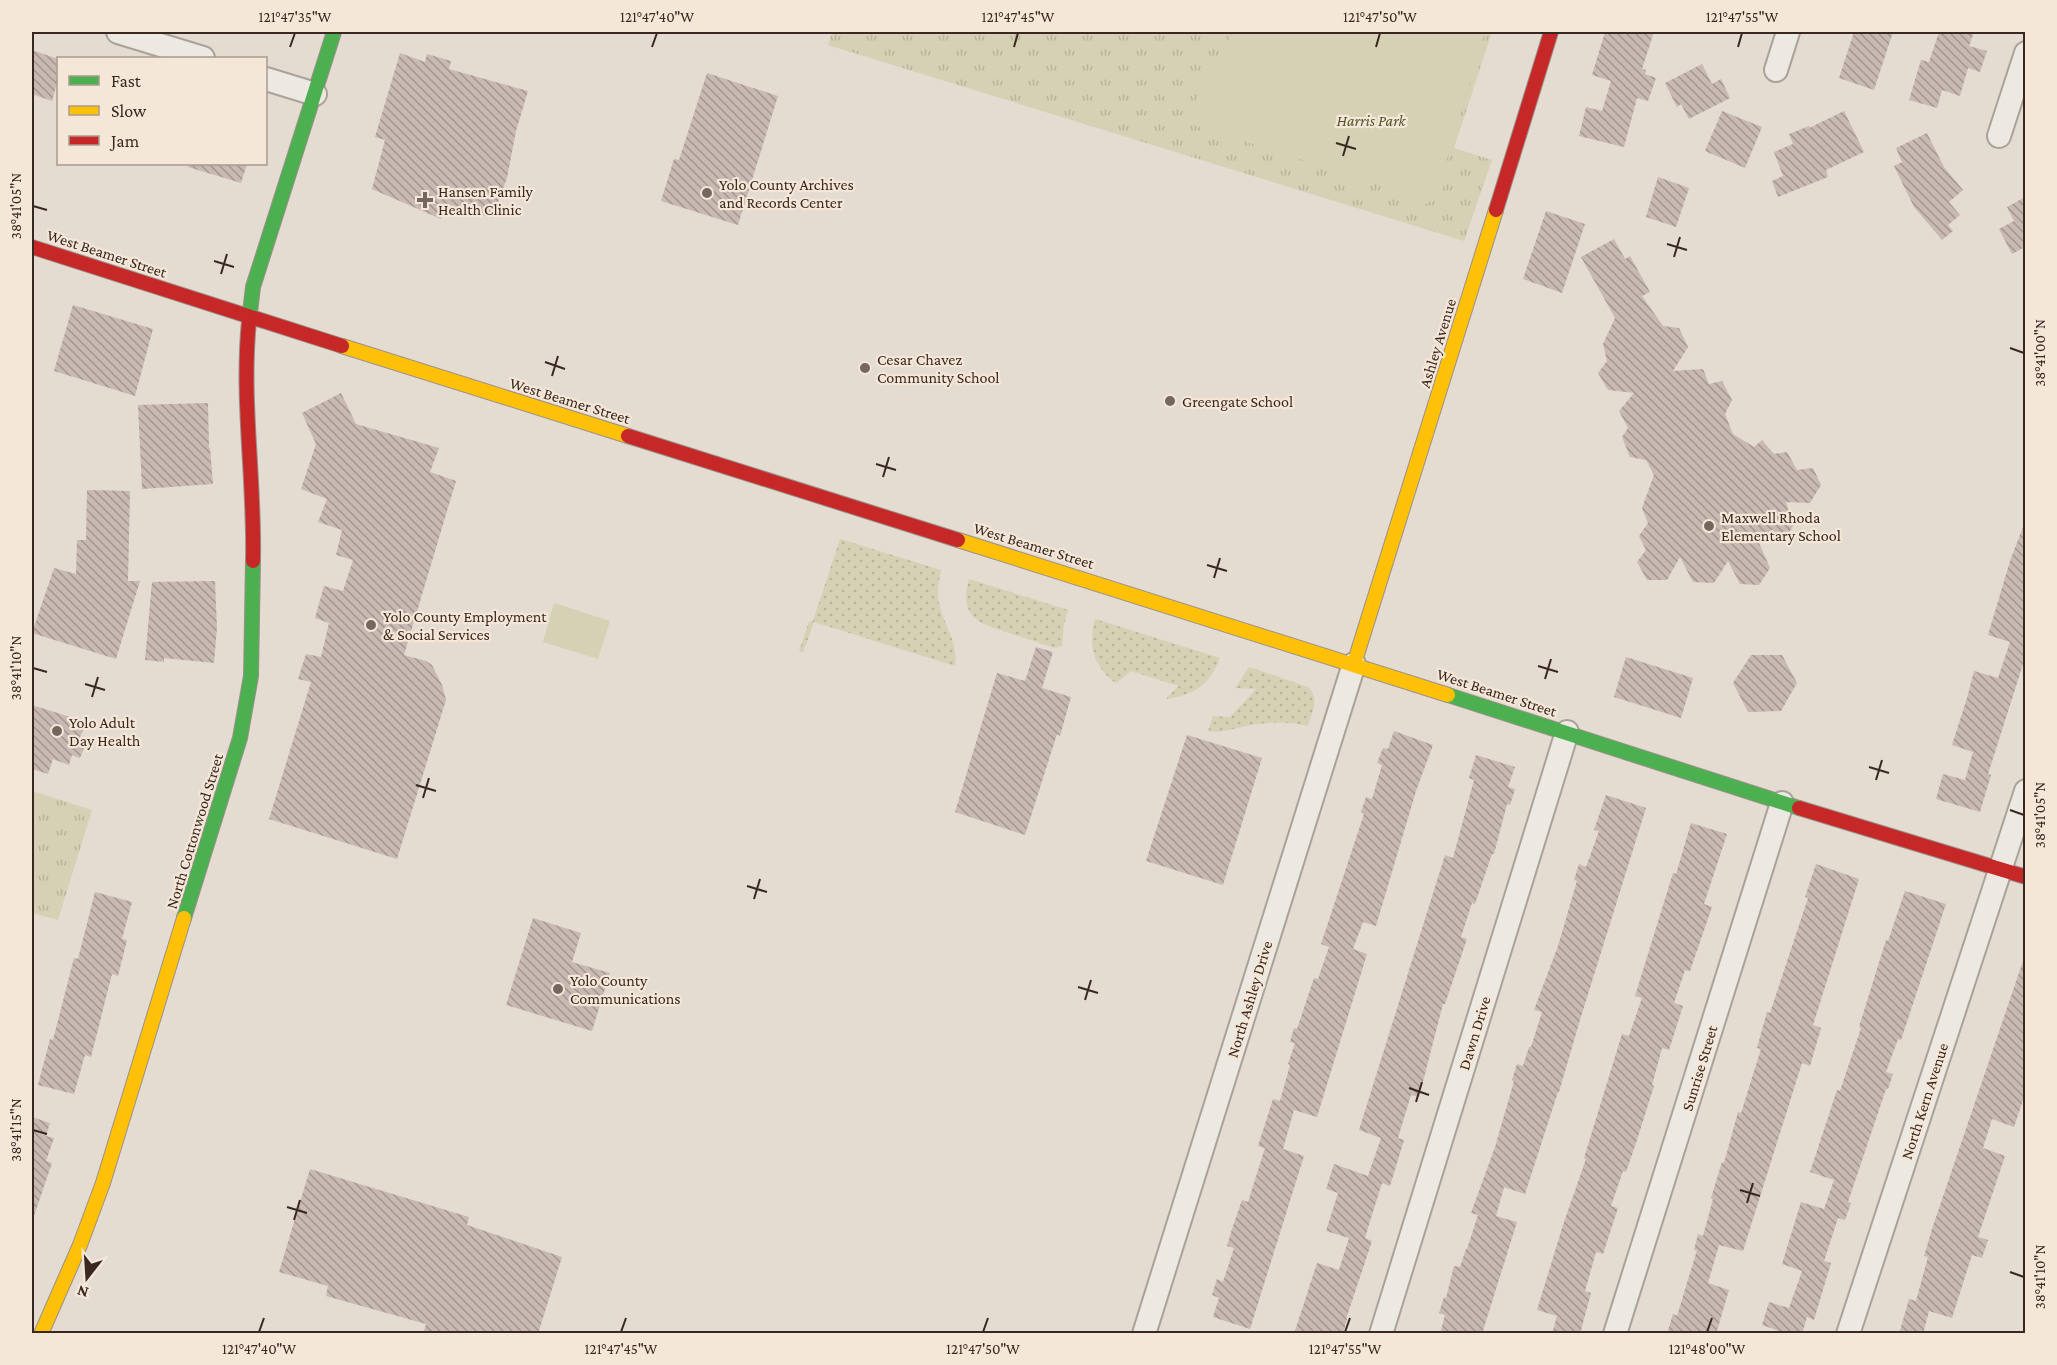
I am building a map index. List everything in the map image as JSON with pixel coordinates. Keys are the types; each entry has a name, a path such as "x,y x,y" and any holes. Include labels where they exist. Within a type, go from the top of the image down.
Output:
{"street":[{"path":"118,32 200,57"},
{"name":"North Cottonwood Street","path":"41,1334 80,1245 103,1183 240,738 251,665 254,526 250,484 246,352 253,287 334,32"},
{"name":"Ashley Avenue","path":"1354,664 1551,32"},
{"path":"1776,70 1788,32"},
{"path":"1999,136 2025,53"},
{"path":"267,79 315,94"},
{"name":"West Beamer Street","path":"32,247 2025,877"},
{"name":"North Ashley Drive","path":"1144,1334 1354,664"},
{"name":"Dawn Drive","path":"1381,1334 1567,732"},
{"name":"North Kern Avenue","path":"1848,1334 2025,791"},
{"name":"Sunrise Street","path":"1615,1334 1782,802"}],"green space":[{"name":"Harris Park","path":"843,32 1492,32 1454,148 1492,160 1464,241 828,45 831,35"},
{"path":"1233,32 1485,32 1441,179 1444,184 1441,195 1426,204 1412,202 1412,195 1184,122"},
{"path":"840,539 941,570 938,588 939,604 952,638 955,666 814,622 803,653 799,651 809,622 813,621"},
{"path":"969,579 1068,610 1062,646 1054,648 980,622 969,610 967,592"},
{"path":"554,603 610,621 598,659 543,642"},
{"path":"1095,619 1220,658 1211,675 1200,687 1167,699 1179,686 1131,671 1116,683 1108,677 1094,654 1092,637"},
{"path":"1249,667 1308,687 1314,696 1314,701 1308,726 1269,723 1223,731 1208,731 1213,716 1230,717 1256,689 1235,688"},
{"path":"32,791 92,810 58,920 32,913"}],"building":[{"path":"1605,32 1654,32 1642,69 1646,70 1645,74 1656,78 1648,101 1637,98 1624,147 1579,136 1586,107 1602,111 1611,81 1592,75"},
{"path":"1854,32 1893,32 1874,90 1839,78"},
{"path":"1939,32 1974,32 1969,46 1987,51 1980,72 1968,68 1960,96 1942,90 1937,108 1909,100 1921,60 1929,62"},
{"path":"32,50 57,59 57,84 52,101 32,94"},
{"path":"400,53 425,62 427,54 451,61 449,69 528,91 516,131 507,178 492,218 446,204 441,219 372,189 385,140 375,137"},
{"path":"1702,64 1712,84 1721,79 1730,98 1689,119 1681,104 1677,107 1665,83"},
{"path":"707,73 778,96 738,225 661,201 674,159 679,160"},
{"path":"1722,111 1762,127 1745,168 1705,151"},
{"path":"1844,111 1864,152 1826,170 1828,177 1778,197 1772,181 1783,176 1774,152 1793,144 1789,134 1809,126 1809,128"},
{"path":"1927,133 1944,167 1963,190 1949,202 1960,215 1948,225 1953,231 1942,240 1914,207 1894,166 1902,162 1896,148"},
{"path":"189,165 247,165 241,183 188,167"},
{"path":"1658,177 1689,188 1676,227 1646,217"},
{"path":"2025,197 2025,247 2012,254 1999,229 2014,221 2007,207"},
{"path":"1546,211 1585,224 1562,293 1523,279"},
{"name":"Maxwell Rhoda Elementary School","path":"1614,239 1625,259 1630,256 1650,292 1642,296 1663,326 1679,328 1688,347 1673,371 1703,369 1709,384 1722,381 1732,400 1725,414 1733,434 1754,447 1762,440 1774,454 1787,452 1797,470 1813,468 1821,485 1810,503 1786,502 1793,526 1784,541 1759,543 1770,568 1759,585 1740,584 1728,561 1714,583 1693,582 1680,557 1667,580 1647,580 1637,562 1646,550 1639,536 1648,523 1642,508 1654,475 1646,460 1630,457 1622,437 1628,428 1619,411 1634,393 1608,390 1598,373 1607,361 1603,344 1615,318 1581,257"},
{"path":"73,305 153,329 135,396 54,371"},
{"name":"Yolo County Employment & Social Services","path":"341,393 356,424 439,448 430,472 456,481 404,655 432,665 442,685 446,700 397,859 269,819 311,682 298,679 306,654 321,657 329,623 315,618 324,586 343,591 353,560 336,555 342,530 318,522 327,499 301,489 316,444 302,413"},
{"path":"208,403 213,484 142,489 138,405"},
{"path":"87,490 130,491 128,581 140,581 116,659 32,633 54,568 76,574 77,540 86,540"},
{"path":"2023,527 2025,528 2025,658 1988,774 1991,775 1980,812 1936,799 1943,774 1965,780 1973,752 1952,745 1974,671 1998,678 2010,642 1988,635 2010,561"},
{"path":"215,581 217,628 214,663 164,658 164,662 145,660 152,582"},
{"path":"1036,647 1053,652 1042,688 1071,697 1060,736 1057,734 1025,835 955,812 997,673 1025,681"},
{"path":"1751,655 1782,655 1797,683 1781,711 1748,712 1733,683"},
{"path":"1626,657 1693,678 1681,718 1614,697"},
{"name":"Yolo Adult Day Health","path":"32,705 86,722 79,740 86,743 80,758 72,755 69,765 53,759 48,774 32,769"},
{"path":"1394,731 1433,745 1416,791 1376,926 1363,922 1353,949 1367,954 1317,1117 1294,1110 1283,1149 1304,1156 1250,1329 1213,1317 1219,1298 1212,1295 1217,1279 1223,1282 1234,1248 1227,1246 1242,1200 1248,1202 1265,1148 1258,1146 1273,1099 1280,1101 1295,1043 1290,1042 1294,1028 1297,1029 1314,978 1318,979 1329,947 1321,944 1364,814 1361,812 1366,797 1372,799 1382,765 1377,763 1383,748 1388,749"},
{"path":"1187,735 1262,758 1223,885 1146,861"},
{"path":"1476,755 1515,767 1508,787 1515,789 1510,805 1507,804 1494,854 1492,854 1475,904 1472,903 1461,937 1467,939 1445,1004 1443,1004 1419,1097 1411,1095 1398,1138 1404,1140 1390,1186 1382,1183 1365,1238 1372,1241 1343,1334 1294,1334 1317,1263 1339,1270 1349,1238 1326,1231 1338,1193 1326,1189 1334,1164 1368,1176 1381,1138 1359,1130 1445,855 1453,858 1474,780 1469,778"},
{"path":"1606,795 1646,808 1559,1092 1525,1194 1504,1187 1496,1216 1517,1222 1482,1334 1440,1334 1445,1315 1439,1313 1444,1297 1446,1298 1454,1266 1460,1267 1478,1215 1471,1213 1495,1147 1517,1064 1523,1066 1529,1047 1531,1047 1542,1012 1534,1010 1558,946 1577,881 1574,880 1579,864 1586,867 1599,831 1594,830"},
{"path":"1691,823 1727,834 1704,904 1712,907 1690,971 1685,970 1674,1003 1683,1006 1669,1050 1662,1048 1652,1085 1654,1086 1636,1143 1611,1206 1618,1208 1603,1254 1596,1252 1585,1291 1591,1293 1580,1334 1552,1334 1557,1316 1537,1310 1586,1159 1584,1158 1622,1034 1629,1036 1642,998 1635,996"},
{"path":"1816,864 1859,879 1813,1025 1821,1028 1810,1066 1802,1063 1743,1251 1719,1245 1708,1283 1729,1290 1716,1334 1667,1334 1673,1314 1677,1316 1697,1250 1694,1250 1698,1234 1703,1236 1722,1162 1724,1163 1738,1112 1741,1113 1761,1049 1757,1048 1767,1012 1770,1013 1808,898 1805,897"},
{"path":"1905,891 1946,904 1901,1040 1898,1039 1886,1072 1893,1074 1848,1202 1851,1203 1845,1220 1838,1218 1824,1261 1831,1263 1814,1320 1807,1317 1802,1334 1788,1334 1762,1325 1769,1302 1789,1308 1802,1271 1782,1264 1801,1202 1824,1209 1834,1180 1810,1172 1837,1090 1840,1091 1886,940 1888,941"},
{"path":"95,892 132,902 122,939 127,940 118,976 112,974 91,1057 85,1055 74,1094 38,1085 50,1039 53,1040 74,958 78,959"},
{"name":"Yolo County Communications","path":"533,918 581,933 572,962 610,973 592,1031 506,1005"},
{"path":"2023,961 2025,961 2025,1094 2014,1127 1992,1119 1983,1148 2005,1156 1978,1237 1988,1240 1982,1258 1972,1255 1952,1318 1929,1311 1923,1334 1899,1334 1909,1299 1916,1301 1928,1257 1924,1256 1932,1229"},
{"path":"32,1117 50,1123 46,1136 54,1138 46,1161 52,1163 34,1216 32,1216"},
{"path":"310,1169 469,1217 467,1225 562,1257 538,1334 423,1334 426,1324 326,1296 328,1286 279,1272"}],"traffic: fast":[{"path":"249,321 253,287 334,32"},
{"path":"184,918 240,738 251,676 253,561"},
{"path":"1448,695 1799,808"}],"traffic: slow":[{"path":"1354,664 1496,210"},
{"path":"342,346 628,436"},
{"path":"958,540 1448,695"},
{"path":"41,1334 80,1245 103,1183 184,918"}],"traffic: jam":[{"path":"1496,210 1551,32"},
{"path":"32,247 342,346"},
{"path":"249,321 247,411 253,561"},
{"path":"628,436 958,540"},
{"path":"1799,808 2026,877"}],"place":[{"name":"Yolo County Archives and Records Center","path":"707,193"},
{"name":"Hansen Family Health Clinic","path":"425,200"},
{"name":"Cesar Chavez Community School","path":"865,368"},
{"name":"Greengate School","path":"1170,401"},
{"name":"Maxwell Rhoda Elementary School","path":"1709,526"},
{"name":"Yolo County Employment & Social Services","path":"371,625"},
{"name":"Yolo Adult Day Health","path":"57,731"},
{"name":"Yolo County Communications","path":"558,989"}]}
